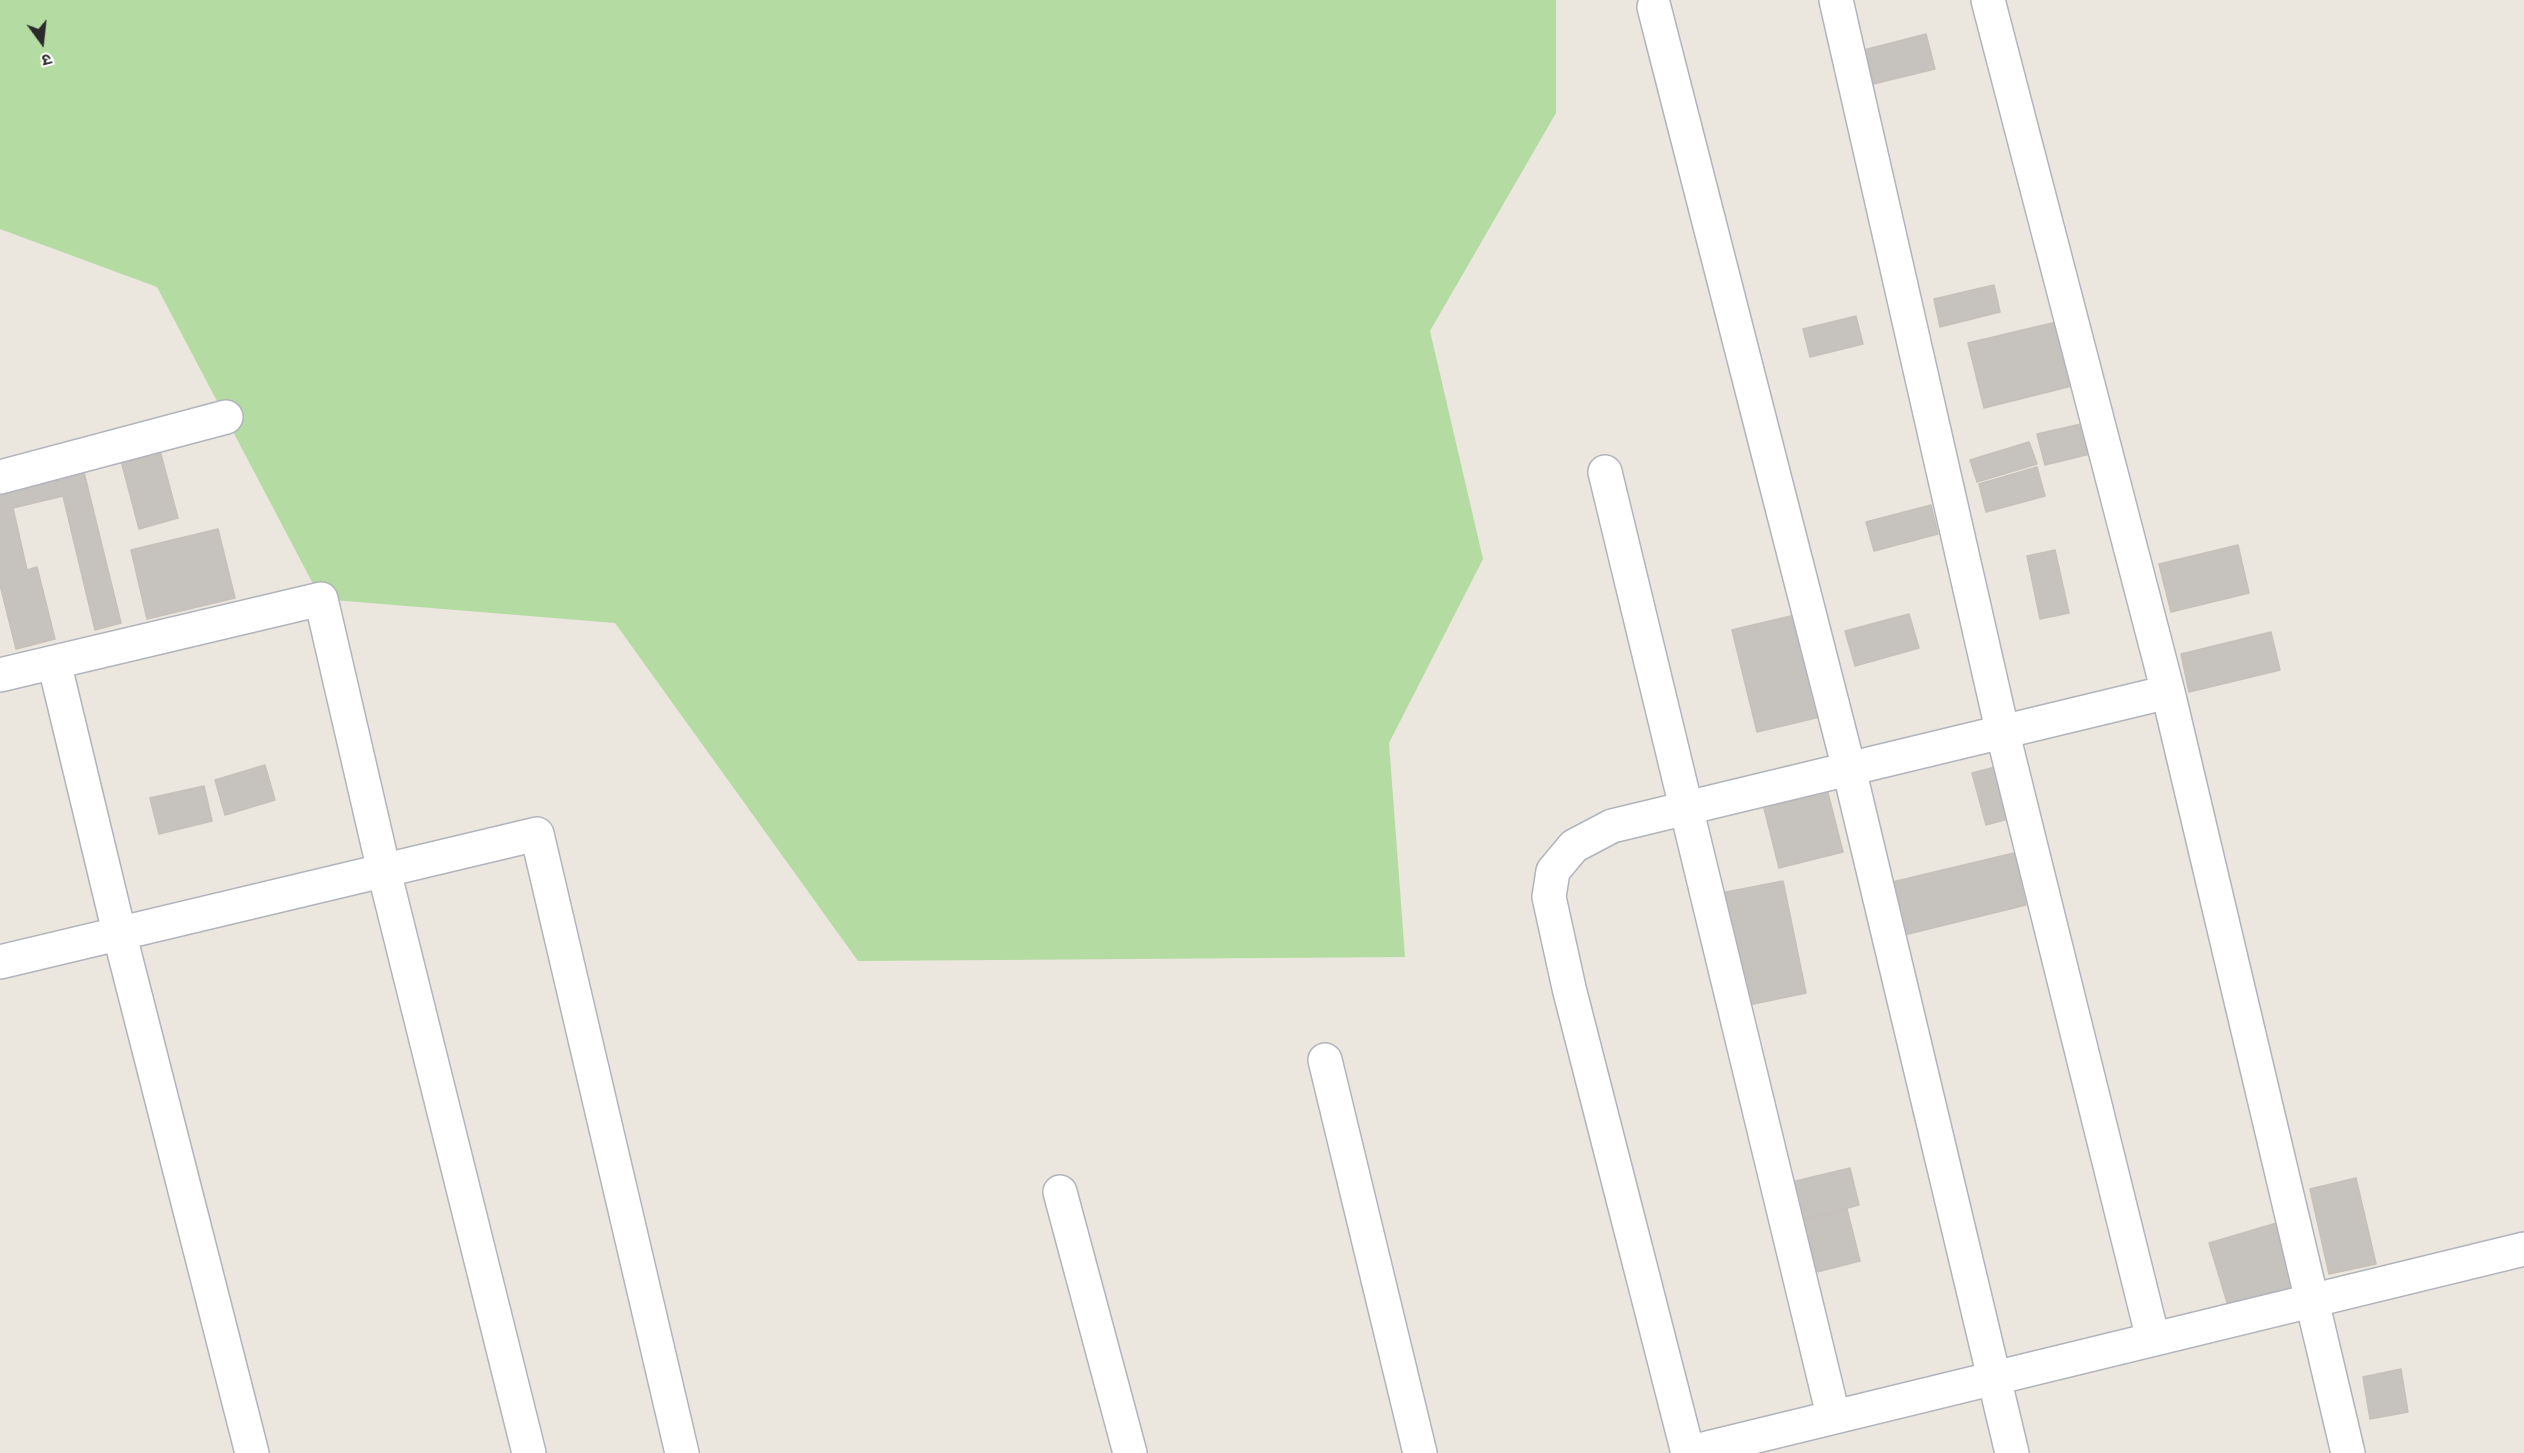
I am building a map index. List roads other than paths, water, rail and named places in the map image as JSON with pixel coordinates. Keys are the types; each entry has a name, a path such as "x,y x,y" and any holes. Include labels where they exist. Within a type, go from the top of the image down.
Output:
{"street":[{"path":"1836,0 2003,734 2153,1339"},
{"path":"1988,0 2168,692 2348,1453"},
{"path":"1654,7 1849,769 2012,1453"},
{"path":"0,477 226,417"},
{"path":"1605,471 1833,1415"},
{"path":"0,675 321,598 384,871 528,1453"},
{"path":"54,662 119,932 252,1453"},
{"path":"2168,692 2003,734 1686,806 1612,826 1574,846 1553,871 1549,897 1569,988 1688,1453 1833,1415 1994,1379 2524,1249"},
{"path":"0,962 537,834 682,1453"},
{"path":"1325,1060 1420,1453"},
{"path":"1060,1192 1130,1453"}]}
